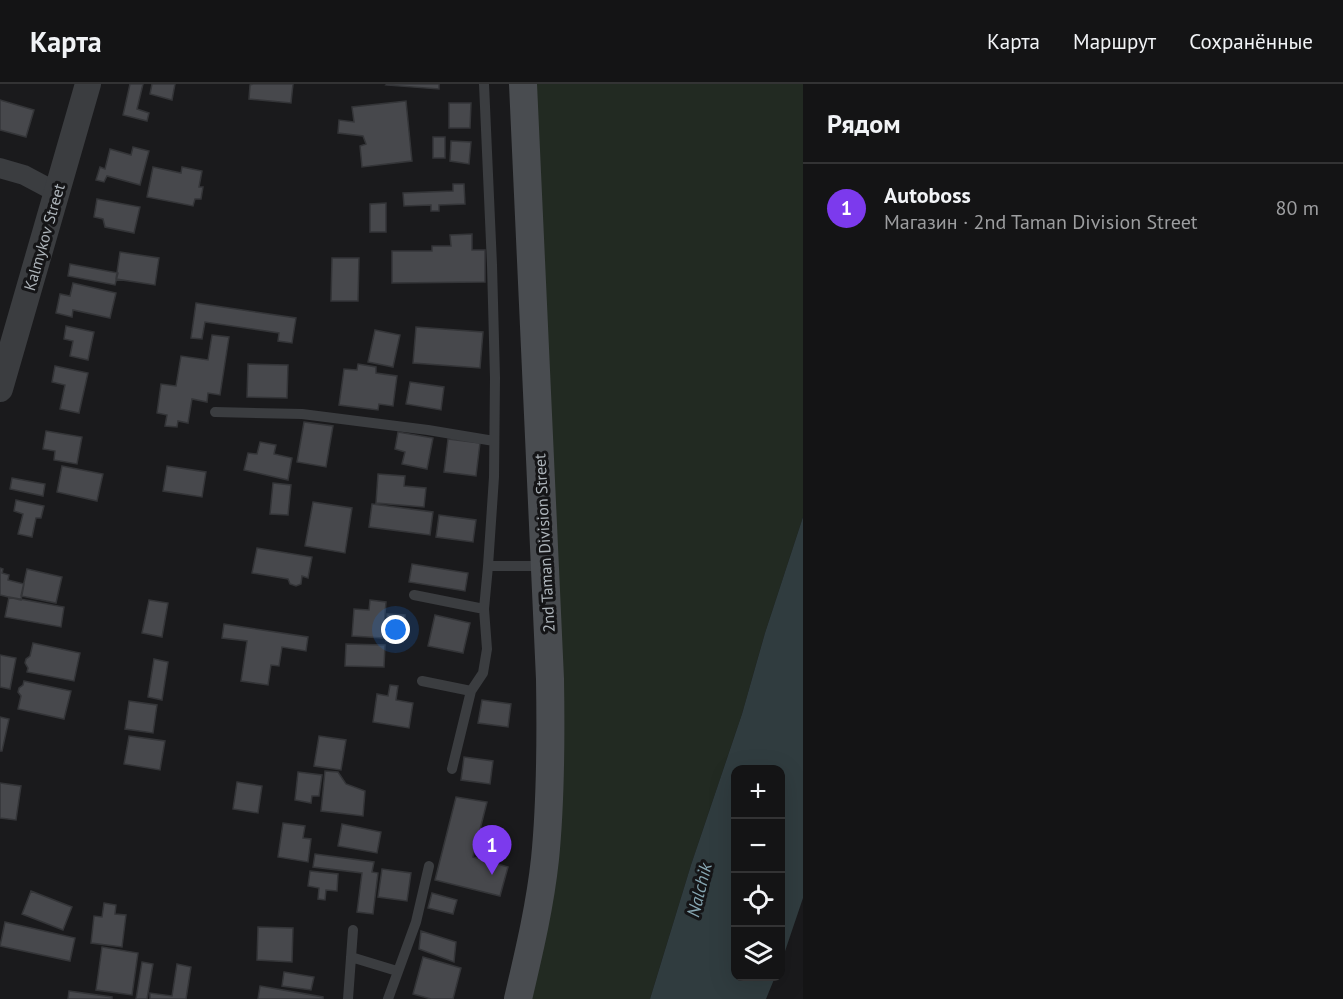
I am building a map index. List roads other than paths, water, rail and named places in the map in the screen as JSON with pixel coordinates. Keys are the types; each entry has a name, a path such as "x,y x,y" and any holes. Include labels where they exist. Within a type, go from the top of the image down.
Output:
{"main road":[{"name":"2nd Taman Division Street","path":"518,999 535,924 544,859 551,740 523,84"}],"street":[{"name":"Kalmykov Street","path":"0,389 88,84"},
{"path":"0,168 24,175 56,192"}],"lane":[{"path":"452,769 471,691 483,673 487,649 484,609 494,477 495,378 484,84"},
{"path":"215,412 302,414 494,441"},
{"path":"488,566 544,566"},
{"path":"414,595 484,609"},
{"path":"422,681 471,691"},
{"path":"388,999 416,922 429,866"},
{"path":"348,999 353,930"},
{"path":"351,957 398,971"}],"water":[{"name":"Nalchik","path":"803,517 803,898 785,951 785,765 731,765 731,981 773,981 766,999 650,999 691,865 742,714 765,633"}],"place":[{"name":"Autoboss","path":"492,875"}]}
